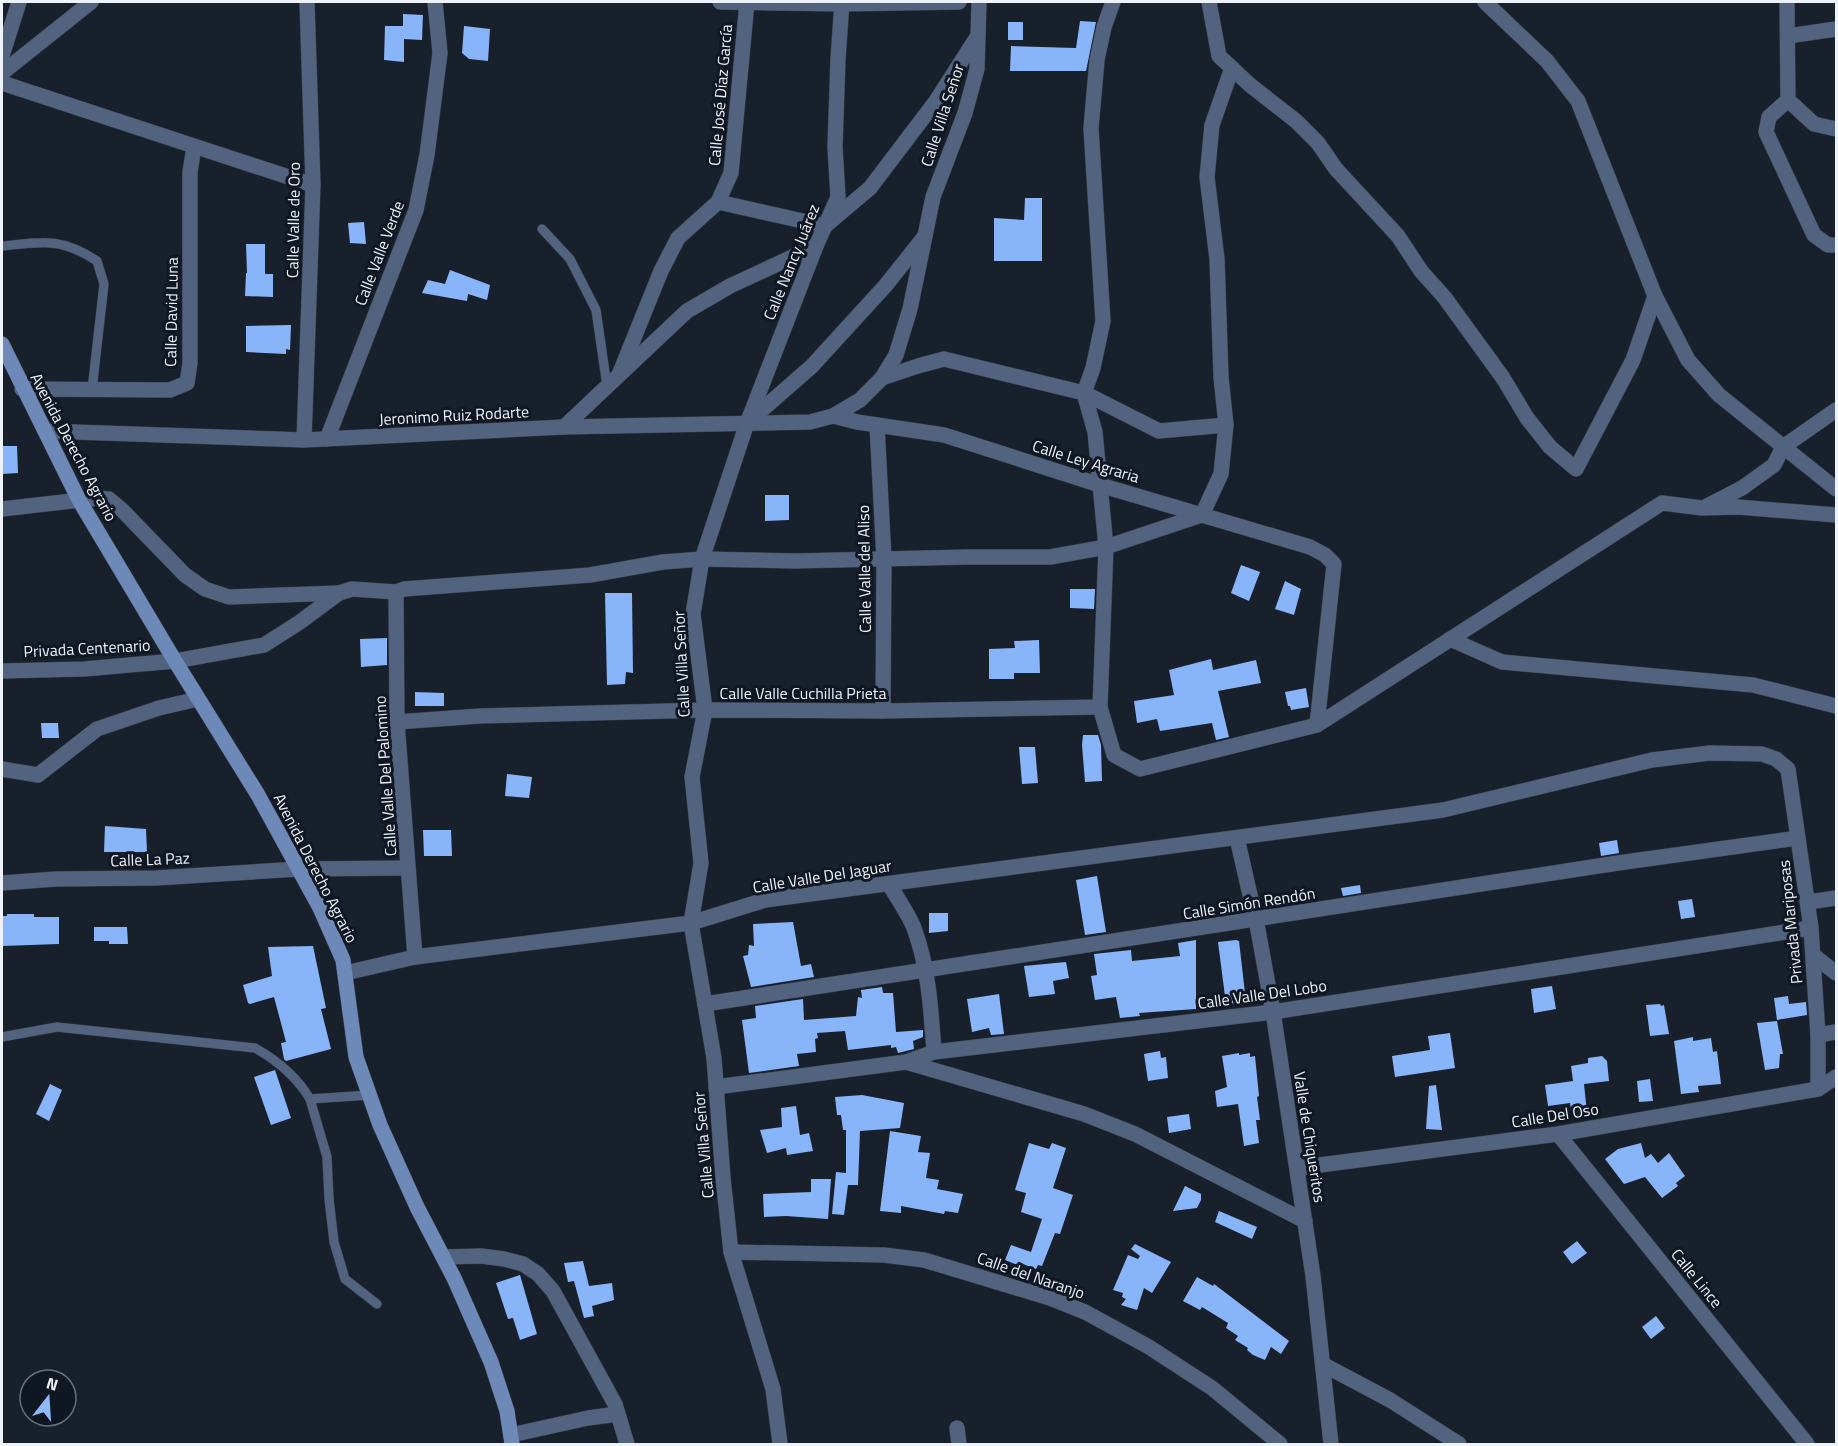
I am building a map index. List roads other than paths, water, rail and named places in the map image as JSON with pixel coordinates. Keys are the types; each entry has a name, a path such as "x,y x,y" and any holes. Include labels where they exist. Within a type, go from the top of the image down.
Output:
{"street":[{"path":"2,56 19,2"},
{"path":"2,73 91,2"},
{"name":"Calle Valle de Oro","path":"304,440 314,185 307,2"},
{"name":"Calle Valle Verde","path":"327,439 416,210 427,155 440,53 435,2"},
{"path":"720,2 959,2"},
{"name":"Calle José Díaz García","path":"619,375 661,271 678,238 718,202 731,173 747,2"},
{"name":"Calle Villa Señor","path":"860,400 882,378 896,355 910,309 933,196 965,112 977,69 979,2"},
{"path":"1113,2 1104,27 1097,60 1091,128 1103,321 1093,368 1084,393 1095,432 1106,547 1100,707 1114,755 1140,769 1317,724 1662,503 1702,508 1738,507 1836,515"},
{"path":"1209,2 1219,56 1296,121 1318,143 1336,169 1398,236 1421,271 1445,298 1503,378 1527,418 1550,447 1576,469 1633,360 1655,296"},
{"path":"1474,2 1496,2"},
{"path":"1485,2 1547,61 1578,100 1655,296 1688,360 1719,395 1836,489"},
{"path":"1787,2 1788,99 1814,124 1836,129"},
{"name":"Calle Nancy Juárez","path":"747,423 816,246 838,197 835,147 842,3"},
{"path":"1788,36 1836,29"},
{"path":"718,202 825,226 870,188 936,100 979,36"},
{"path":"2,509 98,498 109,499 184,575 205,589 229,597 339,593 352,589 396,592 404,589 590,575 663,562 702,559 795,561 1050,557 1106,547 1202,515 1221,474 1226,425 1221,377 1216,259 1207,177 1212,124 1232,68"},
{"path":"2,83 314,185"},
{"path":"1788,99 1769,117 1766,132 1814,235 1828,245 1836,244"},
{"name":"Calle David Luna","path":"22,389 170,390 187,383 190,363 190,172 194,147"},
{"name":"Calle Villa Señor","path":"780,1444 772,1389 731,1252 714,1058 691,923 701,862 692,777 705,710 693,614 702,559 747,423 812,366 886,285 925,236"},
{"path":"564,427 687,311 729,286 816,246"},
{"name":"Avenida Derecho Agrario","path":"2,344 22,389 79,500 174,661 258,795 320,908 343,960 356,1057 380,1125 491,1362 507,1411 512,1440"},
{"path":"882,378 944,359 1084,393 1159,431 1226,425"},
{"name":"Jeronimo Ruiz Rodarte","path":"45,431 304,440 564,427 810,422 833,416 860,400"},
{"path":"1702,508 1742,488 1774,465 1783,447 1836,410"},
{"name":"Calle Ley Agraria","path":"833,416 944,435 1100,485 1310,547 1325,555 1334,564 1317,724"},
{"name":"Calle Valle del Aliso","path":"877,425 884,559 883,711"},
{"name":"Calle Valle Del Palomino","path":"396,592 398,722 415,957"},
{"name":"Privada Centenario","path":"2,671 84,669 174,661 264,645 339,593"},
{"path":"1450,639 1502,662 1753,685 1836,706"},
{"path":"2,769 38,775 97,729 159,708 198,699"},
{"name":"Calle Valle Cuchilla Prieta","path":"398,722 480,716 705,710 883,711 1100,707"},
{"name":"Privada Mariposas","path":"1237,838 1443,810 1652,760 1710,753 1762,754 1776,759 1788,769 1808,902 1818,1035 1818,1089"},
{"name":"Calle Valle Del Jaguar","path":"345,973 415,957 691,923 765,900 1237,838"},
{"name":"Valle de Chiqueritos","path":"1237,838 1256,920 1273,1012 1305,1221 1324,1365 1331,1444"},
{"name":"Calle Simón Rendón","path":"705,1004 1798,838"},
{"name":"Calle La Paz","path":"2,883 56,879 156,878 299,869 408,868"},
{"path":"889,884 914,926 926,970 930,987 934,1052"},
{"path":"1808,902 1836,898"},
{"name":"Calle Valle Del Lobo","path":"716,1087 906,1062 934,1052 1273,1012 1811,928"},
{"path":"1813,955 1836,973"},
{"path":"1818,1035 1836,1032"},
{"path":"906,1062 1084,1114 1135,1134 1305,1221"},
{"path":"1818,1089 1836,1077"},
{"name":"Calle Del Oso","path":"1296,1168 1558,1134 1818,1089"},
{"name":"Calle Lince","path":"1558,1134 1807,1444"},
{"name":"Calle del Naranjo","path":"731,1252 862,1254 924,1260 1050,1298 1085,1312 1158,1353 1212,1388 1280,1444"},
{"path":"443,1257 481,1256 504,1259 523,1264 538,1274 553,1291 610,1395 627,1444"},
{"path":"1324,1365 1390,1400 1459,1444"},
{"path":"512,1440 588,1418 618,1414"},
{"path":"957,1428 959,1444"}],"lane":[{"path":"542,229 570,259 596,310 607,386"},
{"path":"2,246 40,242 64,243 97,261 104,284 92,390"},
{"path":"2,1037 57,1027 255,1048 276,1060 303,1087 310,1099 327,1157 334,1242 345,1279 377,1305"},
{"path":"310,1099 370,1095"}]}
